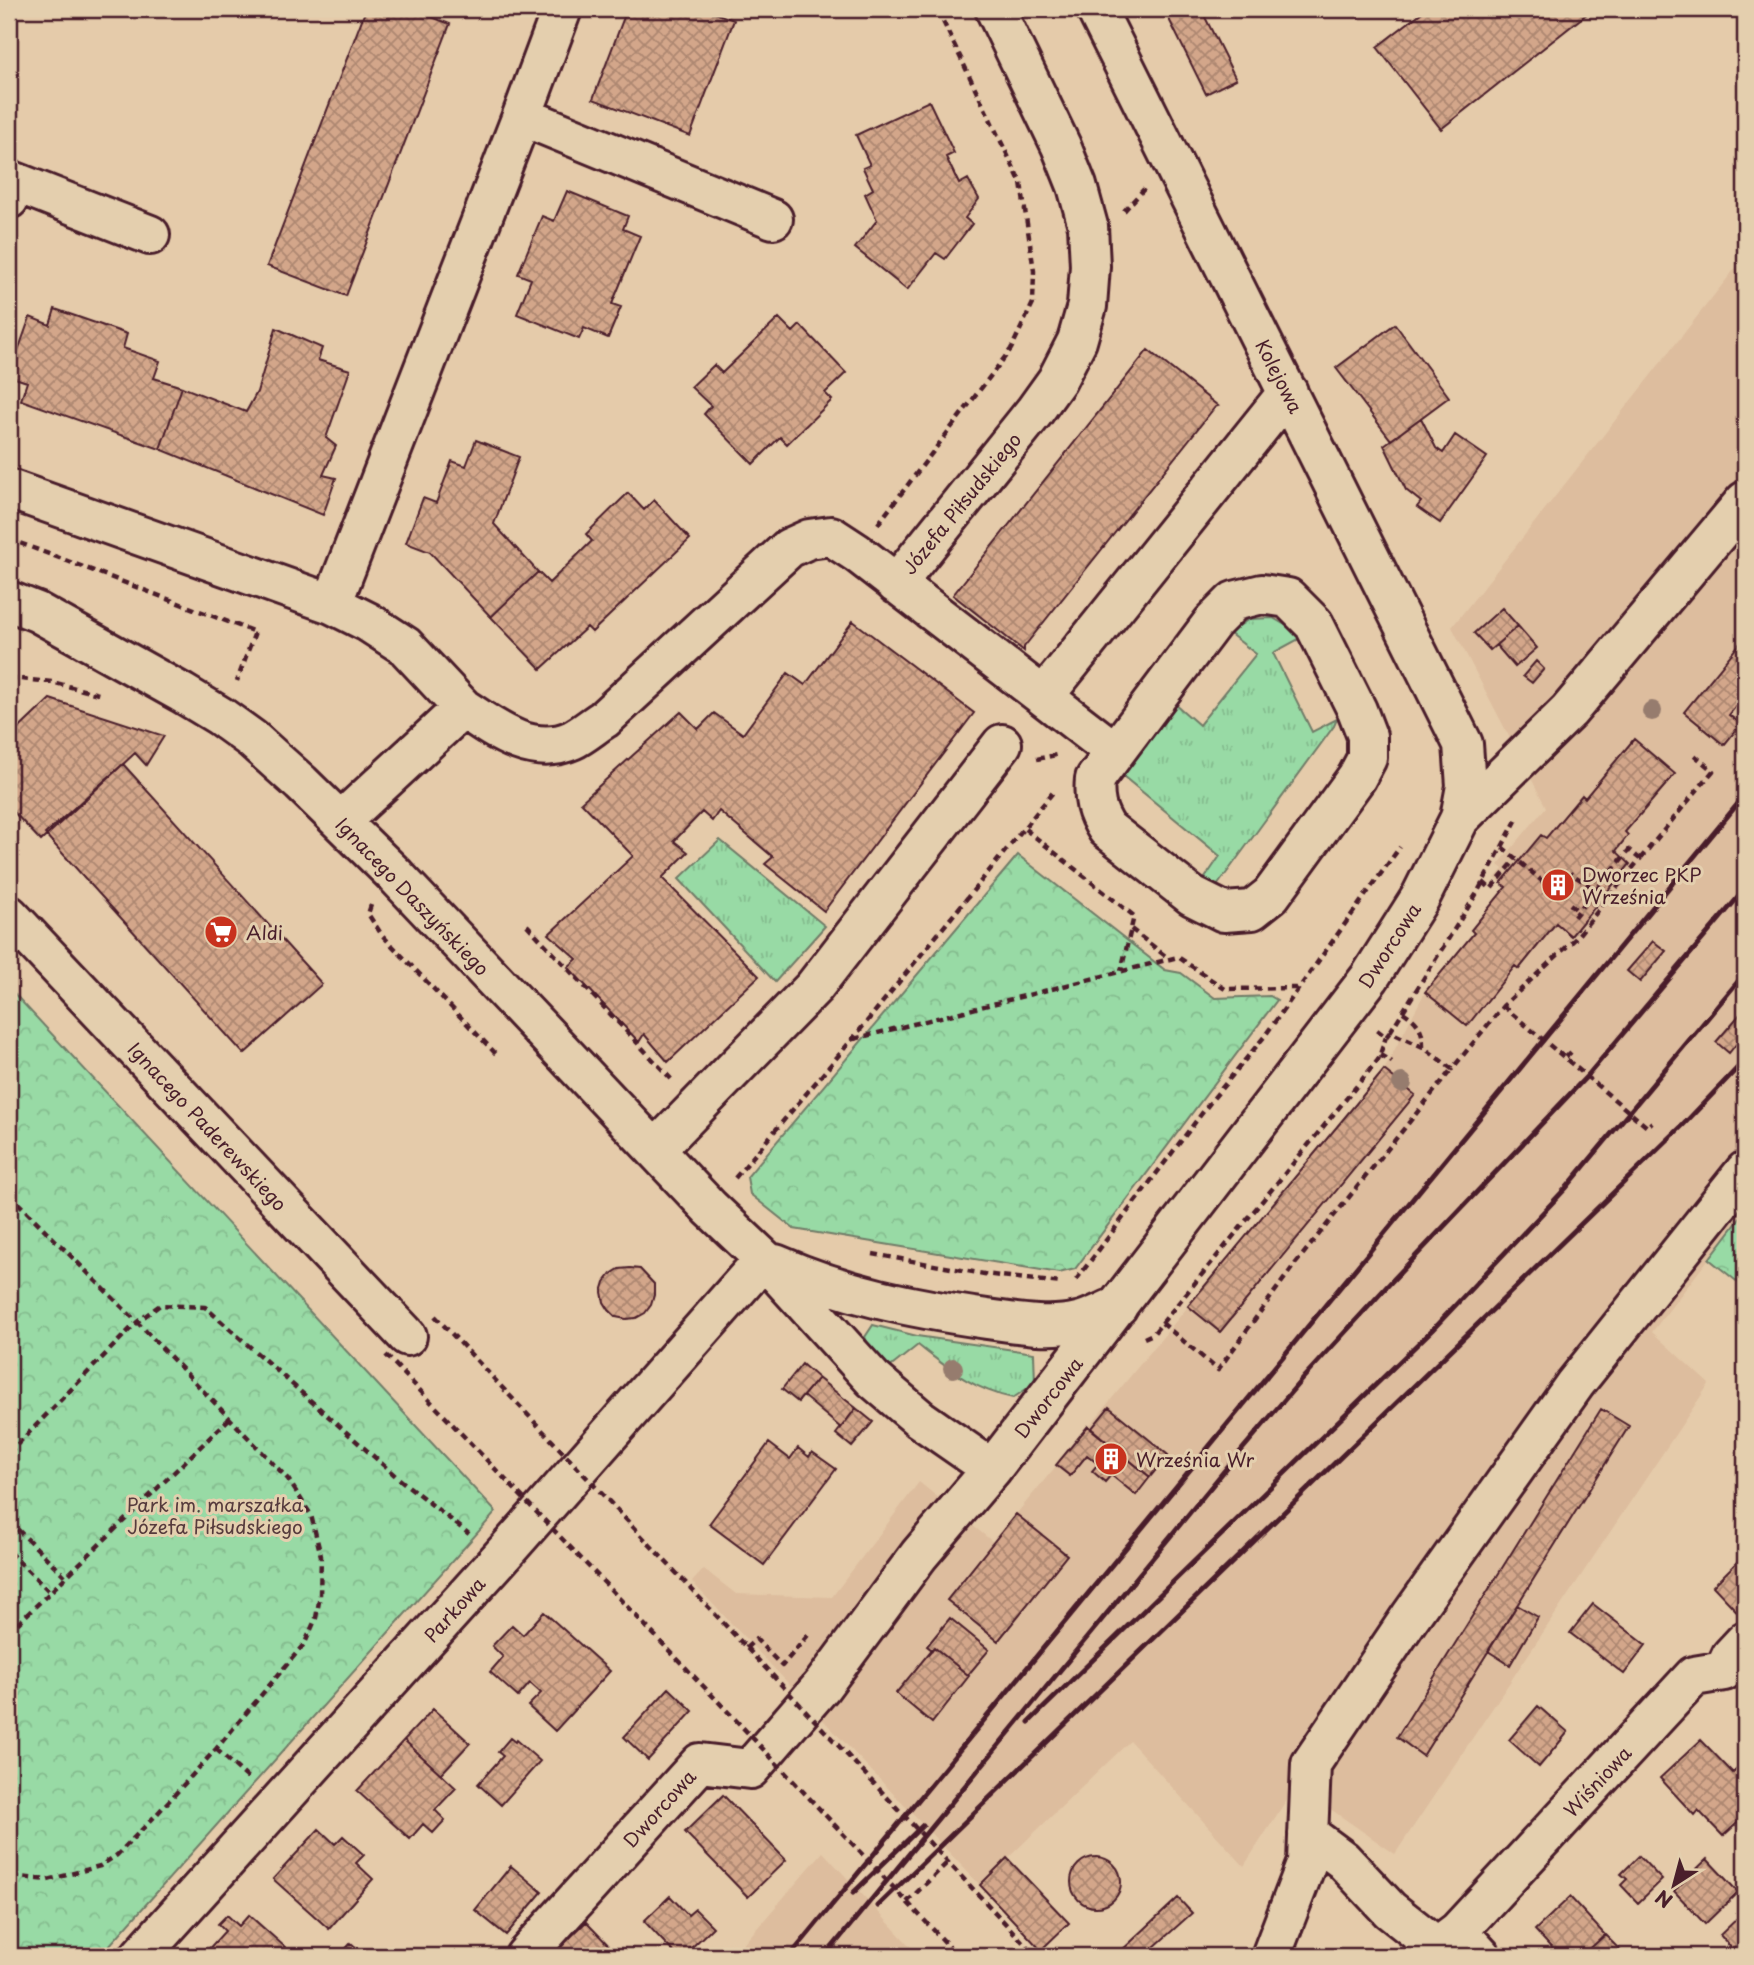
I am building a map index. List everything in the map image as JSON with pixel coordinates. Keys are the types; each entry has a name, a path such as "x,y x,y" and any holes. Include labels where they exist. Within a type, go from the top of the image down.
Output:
{"street":[{"path":"332,604 562,9"},
{"name":"Józefa Piłsudskiego","path":"9,489 332,604 368,622 405,646 463,708 503,735 545,747 572,740 604,719 789,548 809,539 831,536 896,584 1026,423 1057,380 1077,341 1087,306 1090,266 1088,226 1077,186 1061,146 995,9"},
{"name":"Kolejowa","path":"1096,9 1463,744"},
{"path":"522,116 773,219"},
{"path":"9,198 15,182 150,235"},
{"path":"1044,696 1288,392"},
{"path":"1460,818 1569,711 1745,501"},
{"path":"896,584 1114,751"},
{"path":"1262,594 1287,598 1314,624 1367,736 1367,758 1357,777 1272,895 1252,910 1224,912 1192,896 1107,828 1097,814 1093,796 1095,779 1114,751 1213,622 1234,601 1262,594"},
{"name":"Ignacego Daszyńskiego","path":"9,601 37,612 93,643 220,716 252,739 396,876 709,1208 764,1259 873,1378 920,1419 992,1469"},
{"path":"341,821 463,708"},
{"name":"Dworcowa","path":"525,1956 699,1763 750,1769 822,1686 919,1555 992,1469 1370,977 1420,898 1460,818 1466,786 1463,744"},
{"path":"655,1150 814,987 1013,752"},
{"name":"Ignacego Paderewskiego","path":"9,915 409,1336"},
{"path":"1271,1956 1307,1862 1311,1764 1410,1617 1575,1384 1745,1171"},
{"name":"Ignacego Daszyńskiego","path":"764,1259 817,1283 870,1299 917,1309 1014,1322 1078,1322 1118,1306"},
{"name":"Parkowa","path":"140,1956 500,1559 764,1259"},
{"name":"Wiśniowa","path":"1450,1948 1694,1676 1738,1668"},
{"path":"1308,1834 1343,1860 1390,1910 1450,1948"}],"path":[{"path":"857,553 1011,349 1033,303 1034,271 1021,183 937,9"},
{"path":"1122,213 1150,183"},
{"path":"9,539 256,632 234,690"},
{"path":"9,678 52,682 111,698"},
{"path":"1013,752 1060,755"},
{"path":"1162,1323 1218,1370 1284,1278 1503,1006 1575,939 1713,771 1692,753"},
{"path":"709,1208 852,1040 1057,787"},
{"path":"1144,1338 1153,1334 1380,1055 1386,1037 1483,882 1519,814"},
{"path":"1025,829 1134,916 1121,972"},
{"path":"862,1252 984,1274 1058,1283 1074,1282 1212,1100 1264,1037 1406,837"},
{"path":"1502,848 1554,891"},
{"path":"1570,873 1596,890 1629,850 1640,859"},
{"path":"1483,882 1490,889 1516,859"},
{"path":"1570,904 1578,911"},
{"path":"1574,917 1584,904"},
{"path":"527,925 698,1108"},
{"path":"1131,929 1169,959"},
{"path":"852,1040 1178,957 1225,989 1298,988"},
{"path":"1307,976 1386,1037"},
{"path":"1503,1006 1647,1127 1652,1122"},
{"path":"1402,1012 1416,1021 1422,1029 1423,1047"},
{"path":"1390,1032 1423,1047 1452,1069"},
{"path":"1566,1057 1572,1051"},
{"path":"1380,1055 1392,1062"},
{"path":"9,1194 138,1322 288,1479 311,1515 321,1556 320,1596 316,1618 305,1643 216,1749 117,1855 100,1866 48,1880 9,1876"},
{"path":"9,1453 138,1322 160,1305 205,1307 398,1478 500,1559"},
{"path":"409,1336 746,1648 1036,1956"},
{"path":"409,1336 907,1902 958,1956"},
{"path":"9,1632 229,1419"},
{"path":"9,1521 65,1576"},
{"path":"9,1552 49,1591"},
{"path":"746,1648 756,1639 782,1666 815,1627"},
{"path":"907,1902 948,1862"}],"shaded area":[{"path":"1745,256 1745,1212 1652,1332 1709,1384 1395,1854 1296,1785 1244,1866 1130,1741 980,1885 692,1582 704,1569 736,1594 832,1597 919,1482 993,1542 1384,1070 1425,992 1474,933 1471,930 1506,887 1495,878 1503,869 1498,865 1546,807 1452,627"},
{"path":"823,1852 919,1956 733,1956"}],"green space":[{"path":"1273,618 1292,629 1299,639 1273,653 1312,732 1337,719 1217,886 1205,878 1220,856 1123,776 1174,703 1199,725 1256,654 1229,633 1249,619"},
{"path":"720,840 825,926 775,982 679,879"},
{"path":"1018,855 1165,970 1181,973 1215,998 1270,996 1277,1000 1075,1269 1059,1273 794,1229 750,1194 747,1177"},
{"name":"Park im. marszałka Józefa Piłsudskiego","path":"9,988 496,1512 100,1956 9,1956"},
{"path":"1745,1212 1745,1288 1709,1259"},
{"path":"873,1325 917,1336 1034,1353 1035,1383 1013,1398 998,1394 962,1378 918,1345 888,1369 870,1349 865,1337"}],"building":[{"path":"366,9 411,9 450,24 346,296 267,266"},
{"path":"627,9 704,9 734,20 690,136 593,99"},
{"path":"1164,9 1201,9 1236,79 1206,94"},
{"path":"1426,9 1593,9 1441,129 1377,47"},
{"path":"929,101 954,153 946,157 959,184 968,179 979,199 965,218 972,224 945,259 936,253 907,290 855,248 877,220 865,194 873,189 863,168 870,165 856,135"},
{"path":"567,191 628,216 623,229 640,236 612,304 621,307 608,338 584,328 579,339 517,314 531,279 518,274 542,216 554,221"},
{"path":"55,309 127,334 123,348 160,361 154,378 182,387 160,449 21,400 27,382 9,376 30,317 50,325"},
{"path":"779,318 793,332 800,325 846,373 825,393 832,400 787,444 780,437 753,464 704,414 711,406 691,387 714,365 722,373"},
{"path":"1395,324 1449,397 1391,440 1336,368"},
{"path":"276,328 322,348 318,360 350,370 326,438 336,446 323,475 336,478 323,515 160,449 182,387 246,412 257,392"},
{"path":"1148,350 1218,406 1024,647 1024,651 953,595"},
{"path":"1421,418 1436,448 1443,453 1455,435 1487,457 1440,523 1417,507 1421,502 1406,490 1384,445"},
{"path":"476,440 519,457 494,524 538,572 491,617 430,552 406,543 423,498 436,503 452,461 466,466"},
{"path":"628,493 644,510 654,500 690,539 592,632 587,627 541,669 491,617 538,572 549,583 592,541 586,534"},
{"path":"1502,608 1518,626 1490,650 1474,633"},
{"path":"853,621 974,713 824,911 765,864 773,857 719,811 712,821 702,812 674,841 688,852 662,878 759,976 668,1062 644,1034 639,1042 568,967 577,959 549,934 633,856 581,802 681,712 698,729 714,713 743,734 788,673 805,685"},
{"path":"1518,626 1537,648 1515,667 1496,645"},
{"path":"1745,637 1745,695 1729,715 1741,724 1724,745 1684,712"},
{"path":"1536,661 1544,669 1532,683 1523,676"},
{"path":"50,699 164,736 146,765 135,753 41,841 9,807 9,738"},
{"name":"Dworzec PKP Września","path":"1634,739 1675,774 1625,832 1628,835 1616,851 1630,864 1571,936 1556,923 1519,969 1515,966 1467,1026 1425,992 1474,933 1471,930 1506,887 1501,883 1541,835 1546,838 1582,795 1585,798"},
{"path":"123,764 322,984 244,1054 45,834"},
{"path":"1653,941 1666,951 1640,982 1627,971"},
{"path":"1742,1012 1745,1015 1745,1033 1729,1053 1716,1042"},
{"path":"1384,1070 1415,1095 1220,1332 1188,1306"},
{"path":"619,1269 640,1269 654,1284 654,1295 645,1313 626,1319 616,1317 609,1310 602,1292 611,1274"},
{"path":"802,1364 818,1378 798,1402 782,1389"},
{"path":"818,1378 856,1408 841,1428 803,1396"},
{"path":"1109,1407 1168,1455 1150,1477 1091,1429"},
{"path":"856,1408 873,1422 852,1447 836,1434"},
{"path":"1601,1409 1629,1426 1423,1756 1397,1737"},
{"name":"Września Wr","path":"1088,1426 1150,1477 1136,1495 1111,1475 1105,1482 1092,1471 1098,1464 1087,1455 1070,1476 1056,1465"},
{"path":"769,1443 790,1459 798,1448 809,1457 812,1452 836,1469 764,1565 709,1524"},
{"path":"1016,1514 1067,1555 998,1641 947,1600"},
{"path":"1745,1554 1745,1620 1713,1586"},
{"path":"1593,1604 1646,1645 1624,1674 1570,1633"},
{"path":"1517,1605 1538,1617 1510,1665 1488,1651"},
{"path":"544,1612 610,1671 555,1731 528,1706 541,1693 530,1683 518,1697 490,1672 503,1657 492,1646 512,1625 523,1635"},
{"path":"950,1618 989,1650 968,1675 934,1647 932,1650 927,1646"},
{"path":"934,1647 969,1676 932,1723 896,1693"},
{"path":"669,1688 693,1711 648,1760 624,1737"},
{"path":"1538,1706 1568,1732 1539,1767 1509,1740"},
{"path":"433,1709 470,1743 441,1774 404,1740"},
{"path":"510,1738 540,1761 501,1805 478,1784 503,1756 498,1752"},
{"path":"404,1740 456,1788 435,1810 445,1820 433,1833 423,1824 410,1839 357,1791"},
{"path":"1701,1740 1733,1773 1738,1768 1745,1776 1745,1816 1723,1836 1698,1810 1694,1815 1660,1778"},
{"path":"723,1795 786,1860 748,1897 685,1832"},
{"path":"319,1829 335,1844 343,1836 364,1855 356,1863 373,1879 329,1929 273,1879"},
{"path":"1639,1856 1662,1880 1638,1903 1621,1885 1627,1879 1621,1874"},
{"path":"1096,1857 1114,1864 1121,1882 1114,1900 1096,1907 1078,1900 1071,1882 1078,1864"},
{"path":"1007,1858 1069,1923 1041,1950 980,1885"},
{"path":"1707,1859 1738,1892 1705,1924 1674,1891"},
{"path":"511,1866 542,1892 506,1935 475,1910"},
{"path":"670,1896 688,1915 695,1909 713,1927 683,1956 677,1956 644,1921"},
{"path":"1570,1897 1605,1935 1582,1956 1559,1956 1535,1930"},
{"path":"1178,1898 1192,1913 1144,1956 1121,1956 1119,1953"},
{"path":"1743,1913 1745,1939 1733,1950 1720,1935"},
{"path":"227,1915 239,1926 249,1915 285,1947 277,1956 211,1956 206,1952 225,1931 218,1924"},
{"path":"586,1922 619,1956 551,1956"},
{"path":"1605,1935 1626,1956 1582,1956"},
{"path":"351,1943 366,1956 339,1956"}],"railway":[{"path":"790,1956 1745,795"},
{"path":"825,1956 1303,1378 1588,1075 1745,889"},
{"path":"1029,1722 1432,1330 1567,1187 1745,973"},
{"path":"878,1906 1683,1125 1745,1060"},
{"path":"853,1893 923,1825"}],"place":[{"name":"Dworzec PKP Września","path":"1558,885"},
{"name":"Aldi","path":"221,932"},
{"name":"Września Wr","path":"1111,1459"}]}
